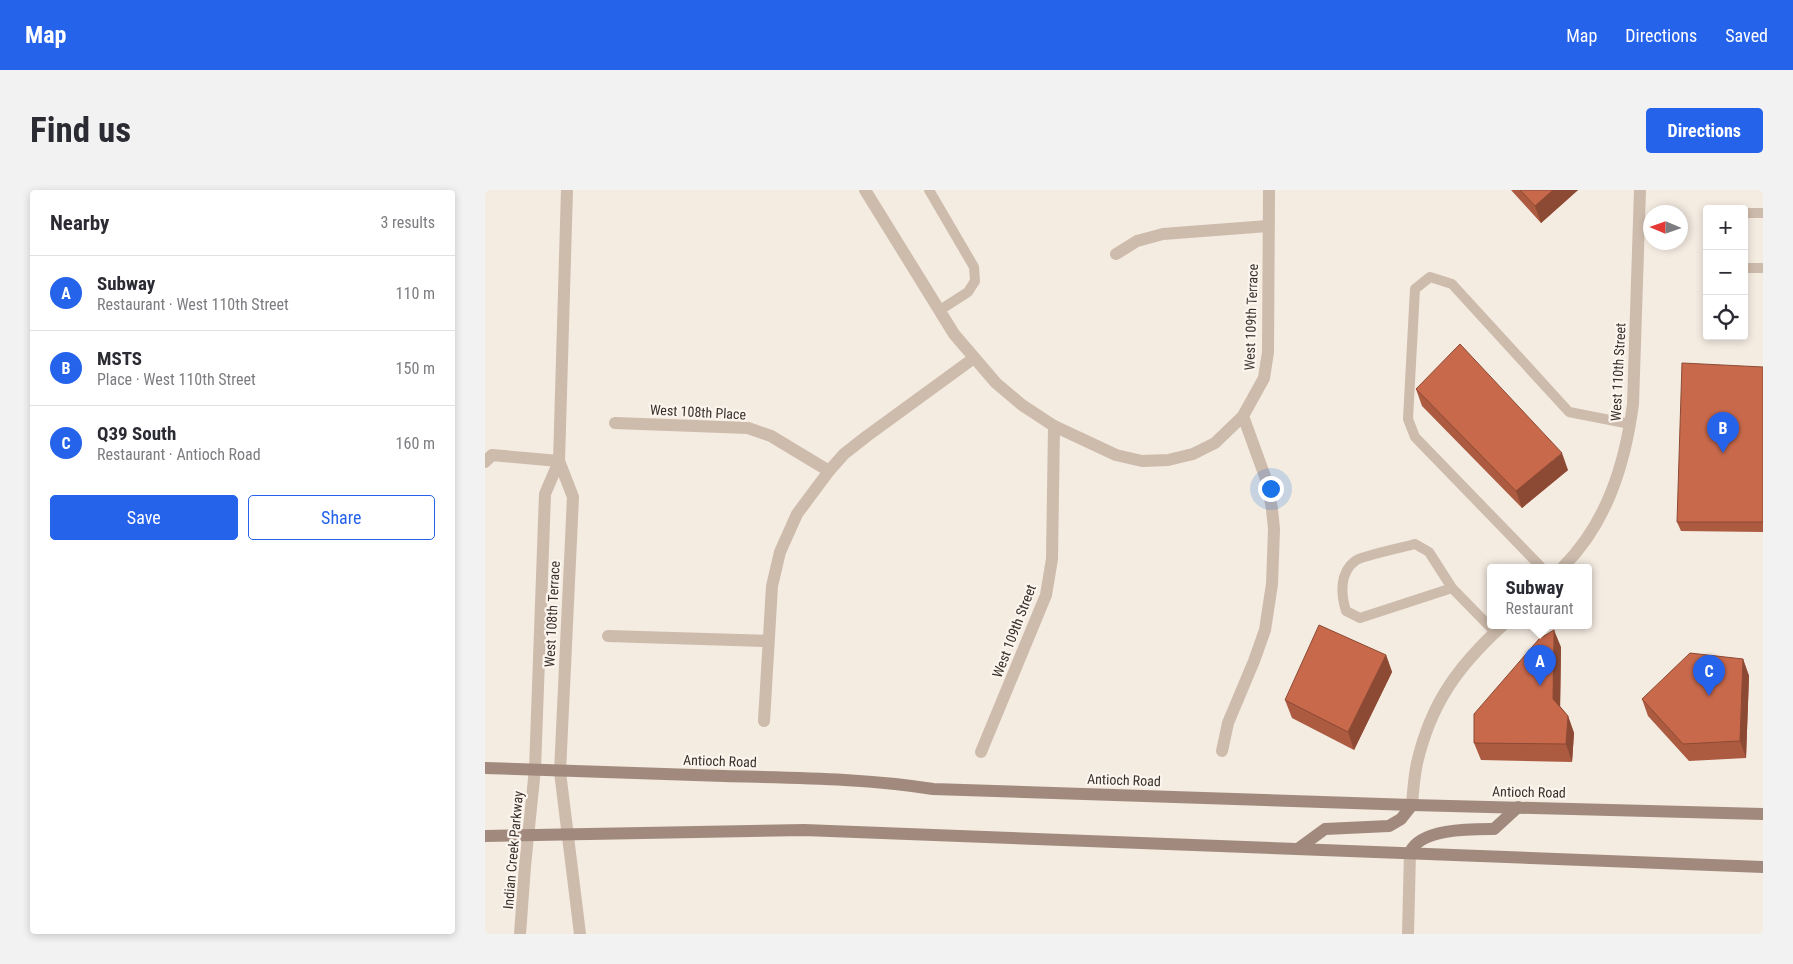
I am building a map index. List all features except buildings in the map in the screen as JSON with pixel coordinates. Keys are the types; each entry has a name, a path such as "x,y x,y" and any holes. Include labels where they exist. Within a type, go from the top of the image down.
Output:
{"main road":[{"name":"Antioch Road","path":"485,768 893,782 933,789 1412,805 1763,814"},
{"path":"1299,848 1325,829 1389,826 1401,819 1412,805"},
{"path":"1410,852 1423,840 1445,831 1494,829 1518,807"},
{"path":"485,836 804,830 1763,867"}],"street":[{"name":"West 108th Terrace","path":"535,769 545,494 559,461 567,190"},
{"path":"865,190 955,334 974,358 996,383 1022,405 1054,426 1115,455 1142,461 1168,460 1193,454 1215,443 1243,416 1267,482 1272,510 1272,584 1265,630 1255,661 1228,724 1222,751"},
{"name":"West 109th Terrace","path":"1243,416 1264,378 1268,352 1269,190"},
{"name":"West 110th Street","path":"1565,564 1582,544 1605,506 1619,475 1630,424 1633,404 1640,190"},
{"path":"1115,254 1137,241 1163,234 1268,226"},
{"path":"764,721 772,586 780,552 797,514 844,454 974,358"},
{"name":"West 108th Place","path":"615,423 748,428 771,436 829,471"},
{"name":"West 109th Street","path":"981,752 1046,595 1052,559 1054,426"},
{"path":"485,462 492,455 559,461"},
{"name":"West 108th Terrace","path":"559,461 573,497 560,772"},
{"path":"1412,805 1416,765 1432,715 1451,681 1463,665 1498,629"},
{"path":"608,636 768,641"},
{"name":"Indian Creek Parkway","path":"521,934 525,866 535,769"},
{"path":"560,772 580,934"},
{"path":"1408,934 1410,852"}],"lane":[{"path":"929,190 973,267 975,281 968,292 940,310"},
{"path":"1748,213 1763,213"},
{"path":"1748,268 1763,268"},
{"path":"1538,564 1415,438 1408,420 1415,288 1430,277 1452,284 1569,412 1630,424"},
{"path":"1453,588 1360,618 1346,611 1341,598 1344,575 1355,560 1415,544 1429,552 1453,588 1487,618"}],"place":[{"name":"MSTS","path":"1723,453"},
{"name":"Subway","path":"1540,686"},
{"name":"Q39 South","path":"1709,696"}]}
